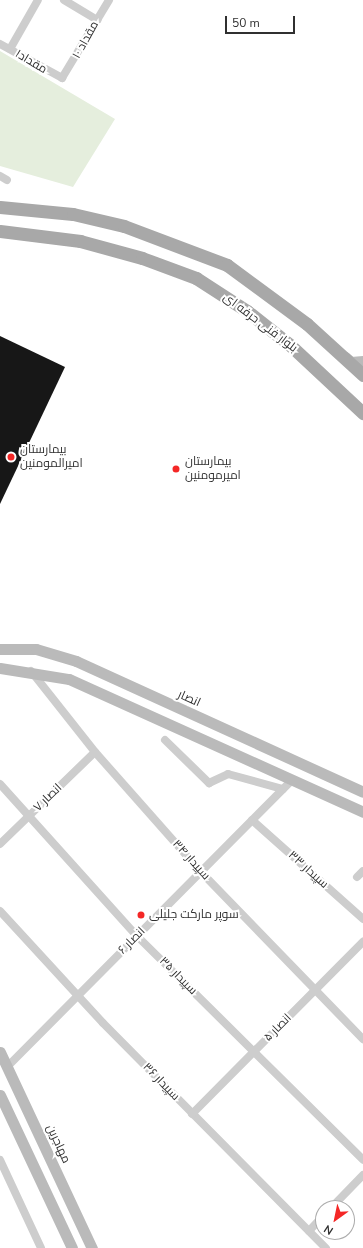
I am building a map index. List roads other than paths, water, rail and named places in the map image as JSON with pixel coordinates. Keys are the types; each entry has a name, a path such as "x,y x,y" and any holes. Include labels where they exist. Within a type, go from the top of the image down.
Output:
{"main road":[{"path":"0,207 73,214 124,226 196,251 227,265 263,290 351,362 363,361"},
{"name":"بلوار فنی حرفه ای","path":"0,231 80,242 142,258 196,278 247,311 290,345 363,413"},
{"path":"341,353 363,375"},
{"name":"انصار","path":"0,649 36,649 69,659 363,792"},
{"path":"0,668 30,671 69,679 363,812"},
{"path":"143,713 151,695"},
{"path":"292,780 304,765"},
{"name":"مهاجرین","path":"0,1052 92,1248"},
{"path":"0,1095 72,1248"}],"street":[{"path":"10,49 38,0"},
{"path":"64,0 97,20"},
{"name":"مقداد ۱۰","path":"62,78 109,0"},
{"name":"مقداد۱","path":"0,44 62,78"},
{"name":"سپیدار ۳۴","path":"30,671 95,752 201,872 363,1040"},
{"path":"165,740 209,783 228,774 283,789"},
{"name":"انصار ۷","path":"0,844 95,752"},
{"name":"انصار ۶","path":"7,1067 292,780"},
{"name":"سپیدار ۳۵","path":"0,784 137,936 363,1160"},
{"name":"سپیدار ۳۳","path":"252,820 363,919"},
{"name":"سپیدار ۳۶","path":"0,911 78,996 192,1114 326,1248"},
{"name":"انصار ۵","path":"192,1114 363,942"},
{"path":"0,1160 41,1248"},
{"path":"339,1200 363,1175"},
{"path":"309,1231 315,1225"}],"place":[{"name":"بیمارستان امیرالمومنین","path":"11,457"},
{"name":"بیمارستان امیرمومنین","path":"176,469"},
{"name":"سوپر مارکت جلیلی","path":"141,915"}]}
